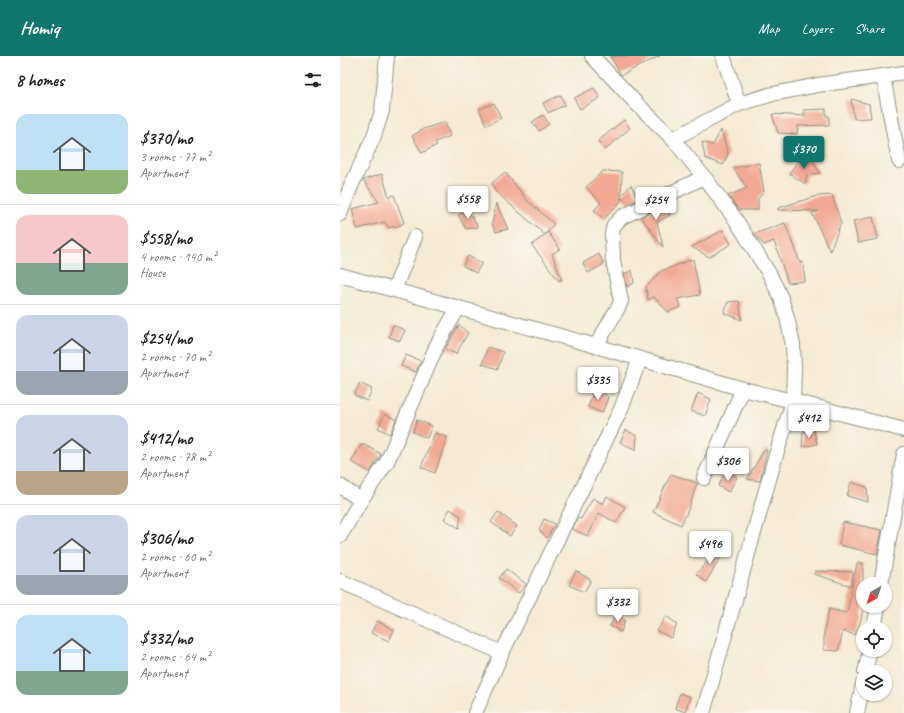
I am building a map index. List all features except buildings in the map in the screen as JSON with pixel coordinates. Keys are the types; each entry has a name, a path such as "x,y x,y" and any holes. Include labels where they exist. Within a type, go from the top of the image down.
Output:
{"street":[{"path":"340,214 374,136 382,111 387,56"},
{"path":"592,56 635,102 673,139 736,220 770,276 781,298 787,316 793,345 793,401 773,464 703,713"},
{"path":"723,56 739,104"},
{"path":"673,139 739,104 773,94 818,85 904,73"},
{"path":"883,76 899,161"},
{"path":"596,346 621,301 614,260 612,234 614,225 622,217 704,177"},
{"path":"394,290 415,237"},
{"path":"340,275 596,346 743,389 904,430"},
{"path":"340,536 361,500 387,462 437,345 458,308"},
{"path":"475,713 502,653 621,409 640,359"},
{"path":"704,478 743,389"},
{"path":"882,577 904,454"},
{"path":"340,486 361,500"},
{"path":"340,581 502,653"},
{"path":"857,713 859,701"}]}
